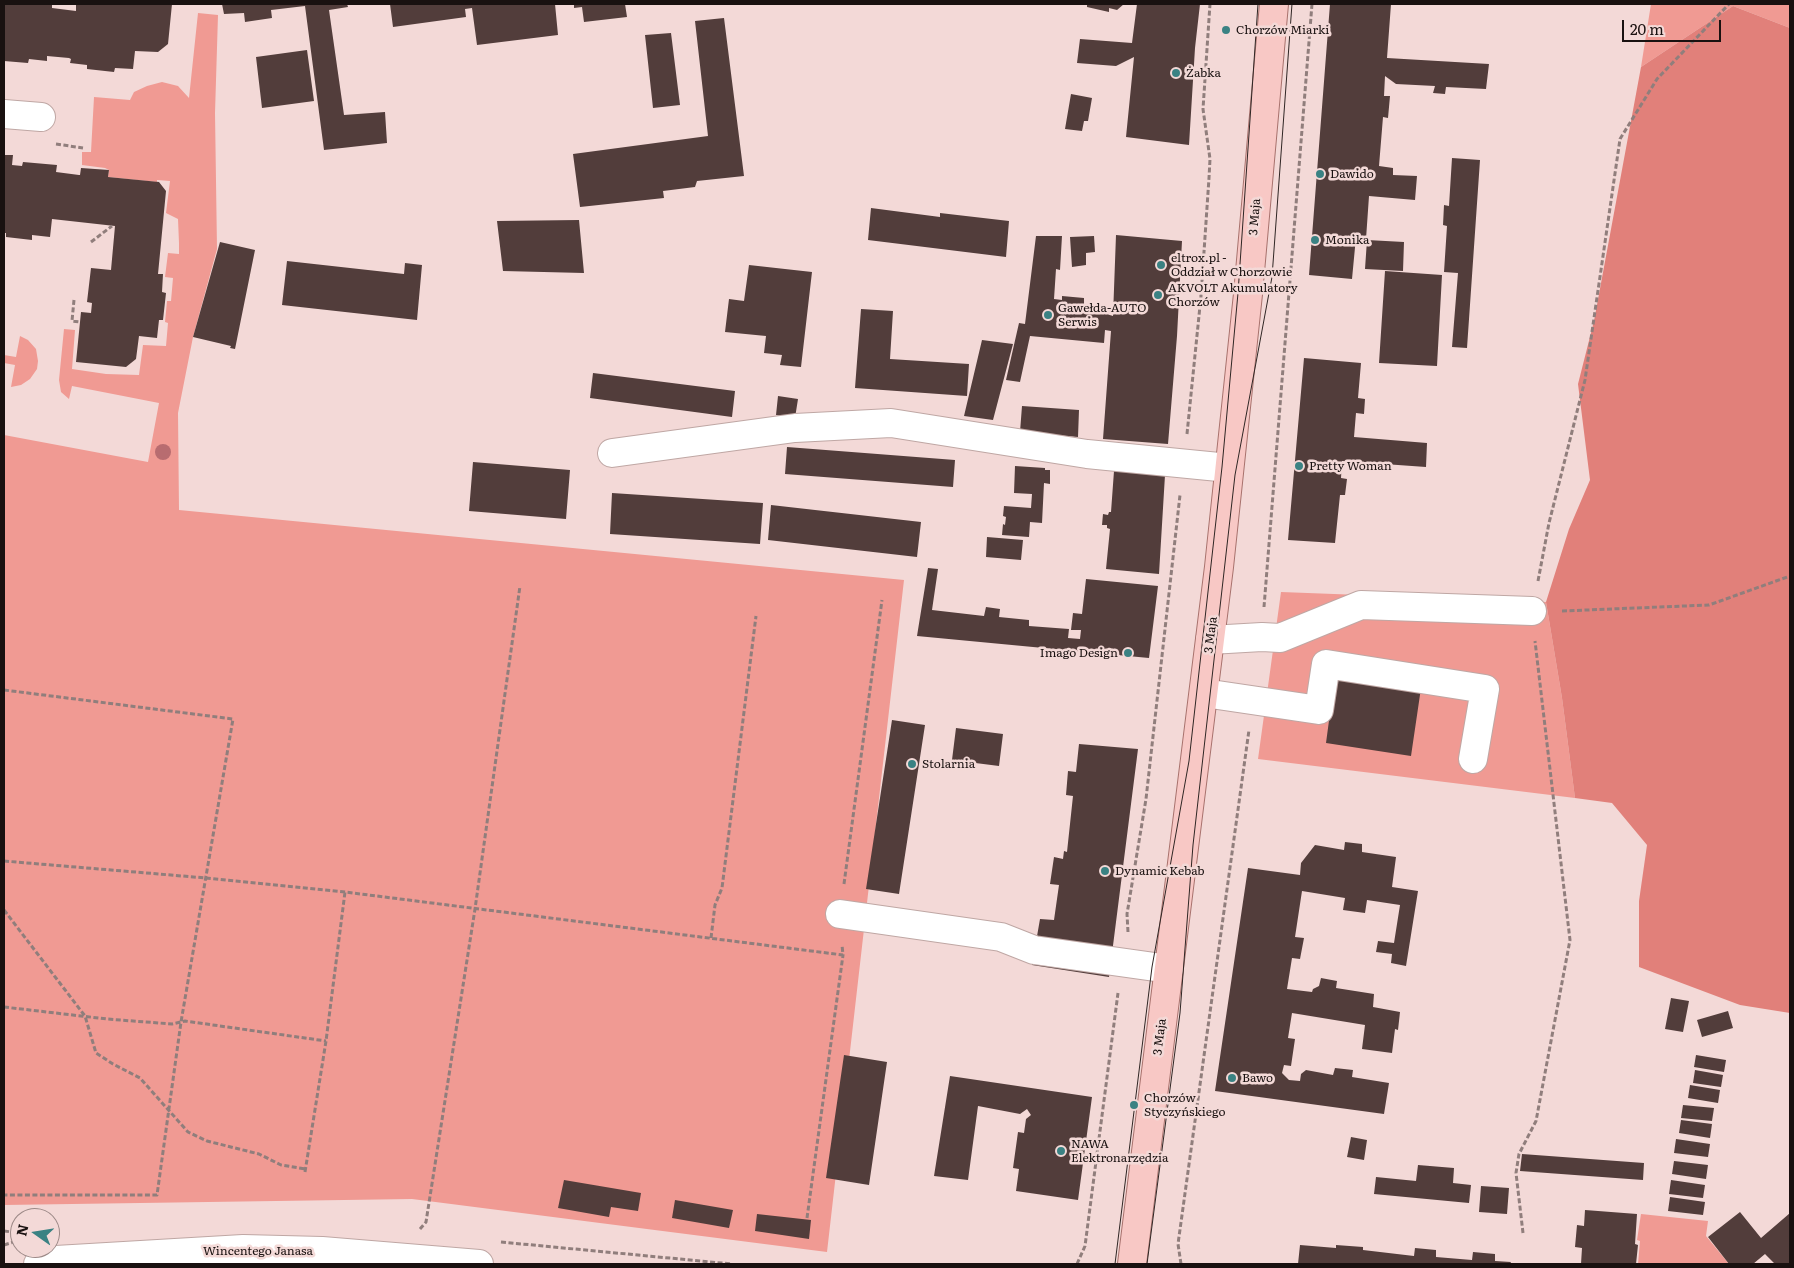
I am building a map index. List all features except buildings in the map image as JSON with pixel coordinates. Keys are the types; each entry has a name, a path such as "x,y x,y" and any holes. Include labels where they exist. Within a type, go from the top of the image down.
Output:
{"main road":[{"name":"3 Maja","path":"1132,1264 1210,640 1248,294 1274,4"}],"street":[{"path":"4,114 41,117"},
{"path":"612,453 796,428 891,423 1087,454 1229,468"},
{"path":"1210,640 1262,636 1280,638 1361,605 1532,610"},
{"path":"1204,693 1319,710 1326,664 1485,689 1473,759"},
{"path":"840,914 1001,937 1034,950 1169,969"},
{"name":"Wincentego Janasa","path":"38,1264 56,1260 243,1249 322,1251 479,1264"}],"path":[{"path":"1186,442 1209,178 1210,159 1203,109 1210,4"},
{"path":"1522,1232 1516,1172 1519,1154 1536,1121 1570,940 1532,610 1549,523 1585,380 1620,140 1657,79 1729,4"},
{"path":"91,242 112,226"},
{"path":"74,300 72,321 80,322"},
{"path":"1127,936 1127,914 1146,800 1180,492"},
{"path":"1532,610 1576,612 1709,605 1790,576"},
{"path":"428,1232 418,1231 426,1222 475,909 520,586"},
{"path":"807,1218 843,955 840,914 882,600"},
{"path":"711,938 715,905 722,888 756,616"},
{"path":"4,690 233,719 181,1022 157,1195 4,1195"},
{"path":"4,861 345,892 843,955"},
{"path":"4,910 85,1016 96,1053 140,1078 188,1132 207,1141 259,1154 281,1165 306,1171 326,1041 345,892"},
{"path":"1077,1264 1086,1246 1119,990"},
{"path":"4,1007 172,1024 185,1022 326,1041"},
{"path":"496,1242 732,1264"},
{"path":"1178,1244 1181,1264"}],"shaded area":[{"path":"1651,4 1790,4 1790,28 1733,6 1641,67"},
{"path":"1733,6 1790,28 1790,1013 1740,1005 1639,967 1639,901 1647,845 1612,803 1575,798 1562,698 1546,602 1569,529 1590,480 1578,384 1594,321 1641,67"},
{"path":"198,13 218,15 215,113 217,249 193,337 178,413 179,510 904,580 827,1252 412,1199 4,1205 4,435 148,462 159,403 72,386 69,399 61,392 59,380 64,329 75,330 72,369 106,374 139,375 143,345 166,346 168,323 165,322 167,301 171,301 173,278 165,277 168,253 179,254 178,219 166,213 170,181 157,180 157,182 108,177 109,170 105,168 82,165 82,152 91,152 94,97 130,100 134,92 162,82 178,86 189,98"},
{"path":"20,336 28,340 36,349 37,369 30,379 21,385 11,387 15,365 4,363 4,355 16,357"},
{"path":"1281,592 1546,602 1562,698 1575,798 1258,759"},
{"path":"1641,1214 1708,1221 1706,1236 1729,1264 1638,1264 1640,1241 1637,1240"}],"tram line":[{"path":"1115,1264 1152,967 1189,761 1222,467 1238,293 1258,4"},
{"path":"1147,1264 1180,1013 1193,845 1235,475 1272,277 1292,4"}],"place":[{"name":"Chorzów Miarki","path":"1226,30"},
{"name":"Żabka","path":"1176,73"},
{"name":"Dawido","path":"1320,174"},
{"name":"Monika","path":"1315,240"},
{"name":"eltrox.pl - Oddział w Chorzowie","path":"1161,265"},
{"name":"AKVOLT Akumulatory Chorzów","path":"1158,295"},
{"name":"Gawełda-AUTO Serwis","path":"1048,315"},
{"name":"Pretty Woman","path":"1299,466"},
{"name":"Imago Design","path":"1128,653"},
{"name":"Stolarnia","path":"912,764"},
{"name":"Dynamic Kebab","path":"1105,871"},
{"name":"Bawo","path":"1232,1078"},
{"name":"Chorzów Styczyńskiego","path":"1134,1105"},
{"name":"NAWA Elektronarzędzia","path":"1061,1151"}]}
